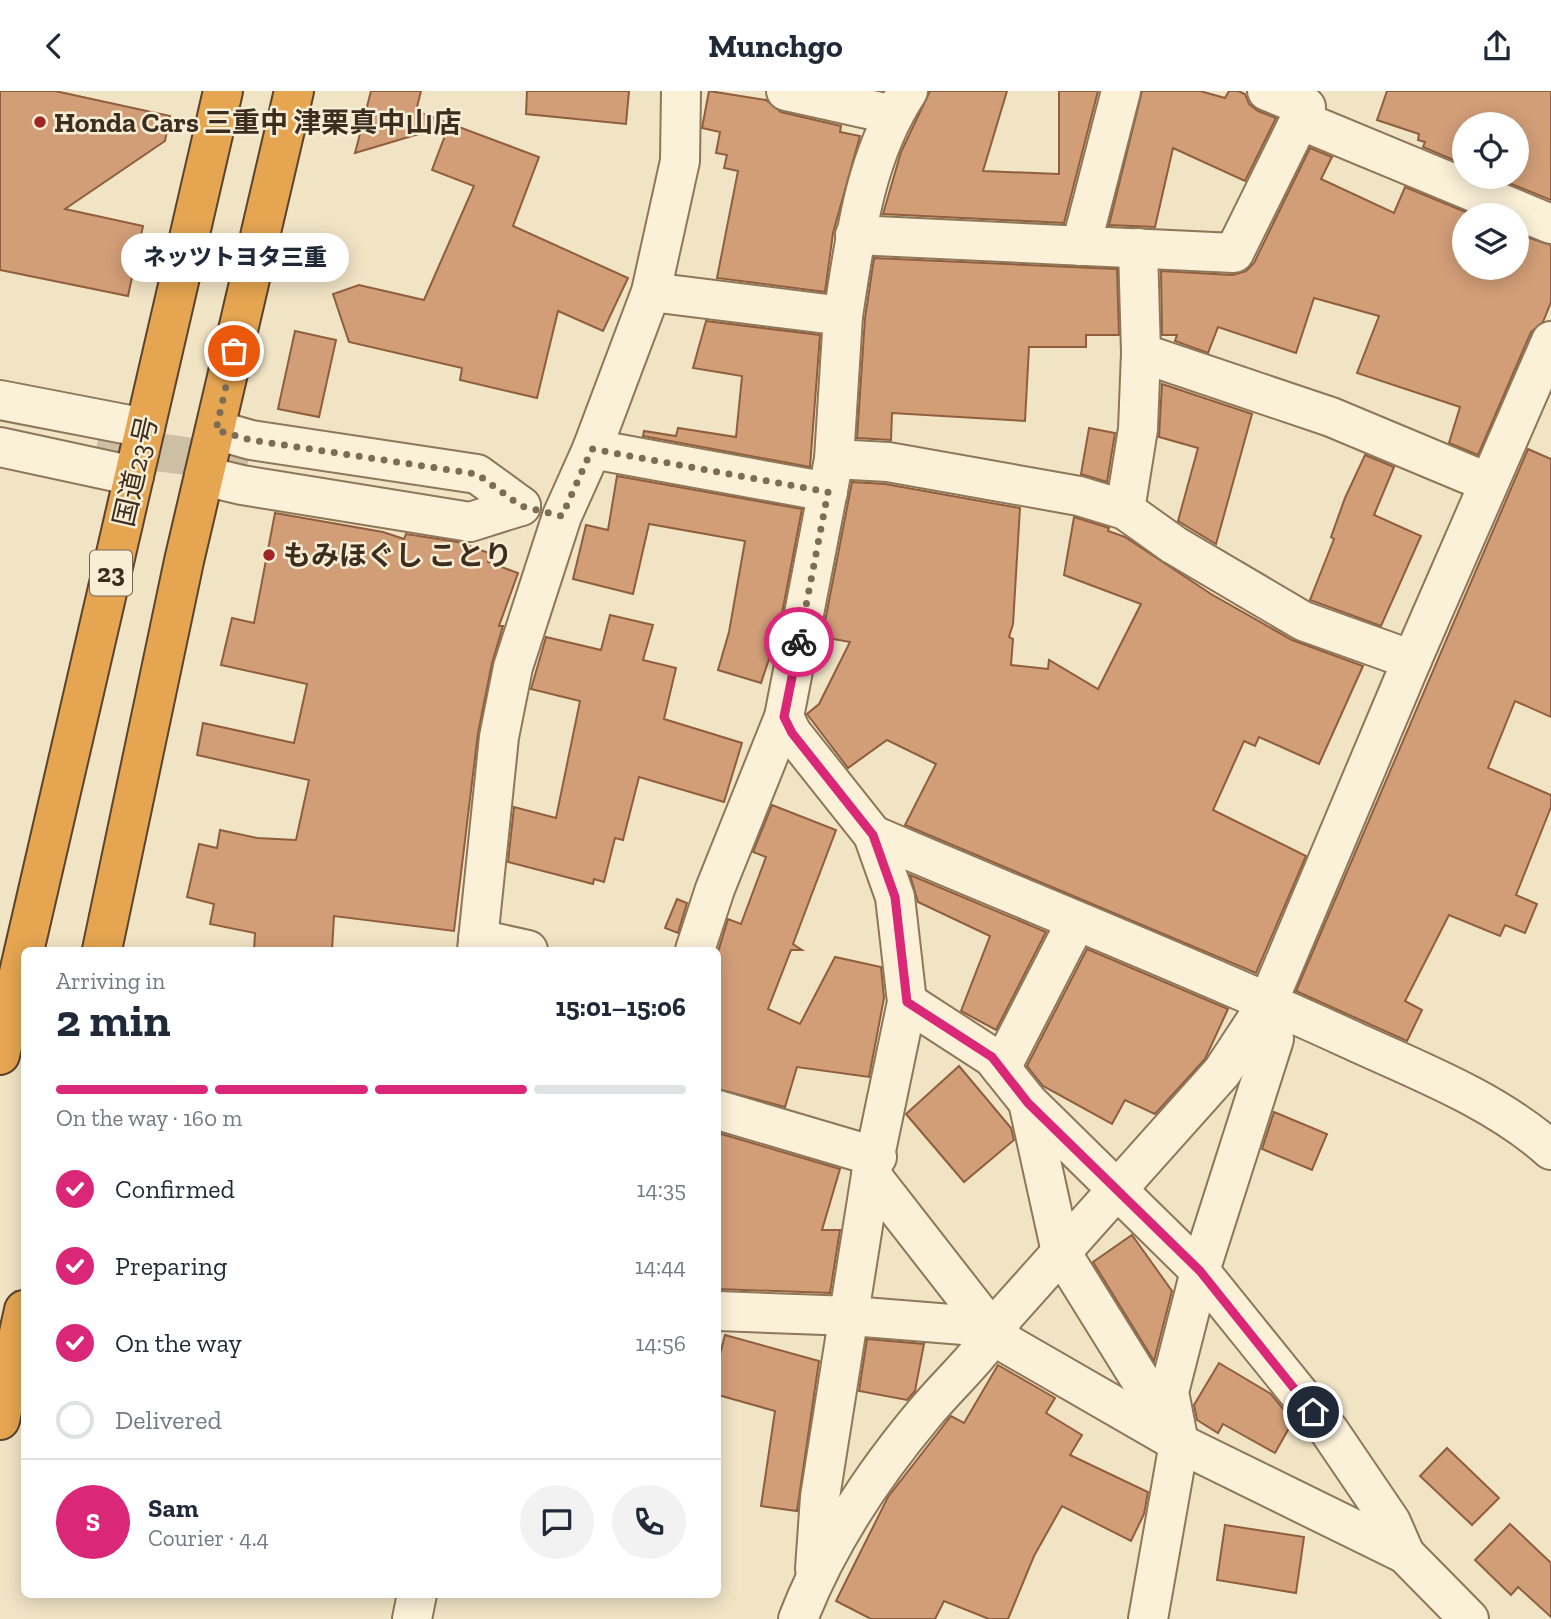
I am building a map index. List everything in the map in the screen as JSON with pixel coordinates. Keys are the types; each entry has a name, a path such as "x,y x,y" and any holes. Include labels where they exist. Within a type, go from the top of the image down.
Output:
{"highway":[{"name":"国道23号","path":"25,947 223,91"},
{"path":"103,947 204,476 294,91"},
{"name":"国道23号","path":"0,1055 21,964"},
{"path":"0,1420 21,1324"}],"street":[{"path":"497,947 477,945 499,737 513,667 562,516 592,449 651,292 680,161 681,91"},
{"path":"696,947 715,889 784,717 831,476 843,316 855,235 872,166 901,103 786,91"},
{"path":"1081,246 1121,91"},
{"path":"855,235 1234,253 1306,107 1268,91"},
{"path":"1300,120 1551,224"},
{"path":"1125,510 1138,429 1141,353 1138,248"},
{"path":"651,292 843,316"},
{"path":"798,1619 814,1578 867,1490 923,1415 995,1334 1005,1315 1222,1072 1268,1002 1412,660 1551,341"},
{"path":"1141,353 1331,417 1489,483"},
{"path":"0,400 145,428"},
{"path":"0,423 97,444"},
{"path":"216,430 251,440 477,474 521,506"},
{"path":"0,447 134,476"},
{"path":"592,449 831,476 888,462 1079,496 1125,510 1174,545 1303,621 1412,660"},
{"path":"259,466 521,506 562,516"},
{"path":"204,476 242,485 470,522 521,506"},
{"path":"784,717 792,733 873,835 895,897 907,1002 874,1166 820,1497 814,1578"},
{"path":"873,835 1268,1002 1447,1084 1530,1132 1551,1150"},
{"path":"1001,1067 1076,922"},
{"path":"907,1002 992,1057 1028,1103 1200,1271 1329,1432 1391,1522 1405,1554"},
{"path":"1148,1619 1179,1443 1169,1392 1200,1271 1274,1039 1268,1002"},
{"path":"1028,1103 1061,1252 1179,1443"},
{"path":"721,1111 874,1166 995,1334"},
{"path":"721,1311 851,1316 976,1326 995,1334 1179,1443 1405,1554 1469,1619"},
{"path":"412,1619 416,1598"}],"building":[{"path":"0,91 55,91 170,116 165,141 65,209 143,226 128,296 0,270"},
{"path":"371,91 421,91 416,111 539,157 513,226 628,278 603,331 558,311 537,398 460,380 462,368 349,342 333,294 359,285 424,300 474,186 432,170 449,125 355,153"},
{"path":"527,91 629,91 626,124 526,114"},
{"path":"709,91 766,100 781,112 841,126 840,132 860,136 833,233 825,292 717,278 738,171 724,168 727,155 716,153 720,132 702,128"},
{"path":"930,91 1007,91 983,171 1059,174 1059,91 1098,91 1064,223 883,214 901,152"},
{"path":"1142,91 1200,91 1225,98 1229,91 1238,91 1245,94 1249,104 1258,111 1276,118 1245,181 1173,148 1155,227 1109,225"},
{"path":"1387,91 1551,91 1551,200 1524,189 1529,189 1529,112 1452,112 1452,159 1423,147 1425,142 1418,140 1419,134 1377,120"},
{"path":"1310,148 1332,157 1321,179 1394,213 1405,187 1452,206 1452,280 1529,280 1529,238 1551,245 1551,302 1543,322 1531,332 1478,455 1449,443 1460,407 1357,373 1379,316 1314,298 1296,353 1218,327 1208,353 1175,341 1177,335 1162,335 1161,271 1233,275 1246,271 1254,263"},
{"path":"874,258 1117,269 1119,335 1086,335 1086,347 1029,347 1025,421 892,413 891,440 857,438 865,318"},
{"path":"706,321 820,335 810,467 643,436 644,431 676,436 678,428 736,437 742,376 693,368"},
{"path":"295,331 336,340 319,417 278,409"},
{"path":"1162,384 1252,414 1216,544 1178,521 1198,448 1159,437"},
{"path":"1089,428 1115,433 1107,482 1081,474"},
{"path":"1528,449 1551,459 1551,717 1515,701 1488,768 1551,795 1551,807 1516,895 1537,904 1525,933 1505,925 1500,936 1449,915 1405,1001 1422,1010 1407,1041 1296,991"},
{"path":"1365,455 1394,467 1374,515 1421,536 1381,626 1310,600 1334,539 1331,537 1345,498"},
{"path":"617,476 802,509 779,629 761,683 718,670 729,632 745,541 649,524 633,594 573,579 586,525 608,530"},
{"path":"852,482 885,484 1020,508 1013,624 1009,637 1013,639 1011,665 1048,669 1049,660 1098,689 1141,604 1064,575 1074,517 1109,528 1108,531 1125,537 1211,594 1292,640 1363,666 1319,764 1259,737 1255,746 1244,741 1213,810 1306,856 1256,973 905,825 936,764 887,740 848,768 807,714 819,704 850,642 822,637"},
{"path":"275,513 383,532 404,539 406,534 458,542 492,554 488,562 518,573 499,626 503,626 492,663 478,733 454,931 334,916 332,947 254,947 255,933 210,924 214,904 187,897 199,844 217,848 220,830 257,838 296,840 309,780 197,755 203,723 294,743 307,684 221,665 232,618 254,623"},
{"path":"610,615 653,625 643,660 676,668 664,719 742,743 724,802 639,777 623,840 615,838 604,882 594,879 593,884 508,862 514,807 556,818 580,701 531,689 546,637 601,650"},
{"path":"772,805 836,830 793,944 802,950 791,950 768,1009 800,1024 835,957 881,967 884,998 869,1077 797,1067 785,1107 721,1090 720,947 728,919 741,924 766,857 753,852"},
{"path":"910,875 1046,932 996,1030 961,1011 990,936 918,902"},
{"path":"677,899 687,903 678,933 665,928"},
{"path":"1087,949 1228,1009 1205,1059 1155,1114 1125,1100 1112,1124 1043,1086 1027,1066"},
{"path":"959,1066 1011,1128 1014,1140 964,1182 906,1114"},
{"path":"1274,1112 1327,1134 1312,1170 1262,1149"},
{"path":"721,1134 840,1169 822,1230 840,1230 830,1293 721,1289"},
{"path":"1132,1235 1172,1291 1154,1361 1093,1262"},
{"path":"725,1335 819,1361 797,1511 761,1506 775,1411 721,1396 721,1350"},
{"path":"867,1339 924,1344 915,1391 907,1400 859,1391"},
{"path":"1219,1363 1271,1394 1293,1421 1275,1453 1223,1424 1218,1433 1197,1420 1194,1405"},
{"path":"998,1365 1055,1398 1046,1413 1082,1435 1070,1455 1148,1492 1144,1514 1131,1541 1062,1506 1034,1556 1008,1619 989,1619 944,1601 935,1619 871,1619 836,1601 888,1497 951,1416 964,1423"},
{"path":"1447,1448 1499,1498 1472,1525 1420,1476"},
{"path":"1510,1524 1551,1563 1551,1617 1518,1587 1511,1595 1475,1560"},
{"path":"1225,1525 1304,1537 1296,1593 1217,1580"}],"tunnel":[{"path":"97,444 259,466"}],"way so far":[{"path":"234,351 216,430 251,440 477,474 521,506 562,516 592,449 828,492 799,642"}],"place":[{"name":"Honda Cars 三重中 津栗真中山店","path":"40,122"},
{"name":"ネッツトヨタ三重","path":"234,351"},
{"name":"もみほぐし ことり","path":"269,555"}],"route":[{"path":"799,642 784,717 792,733 873,835 895,897 907,1002 992,1057 1028,1103 1200,1271 1313,1412"}]}
